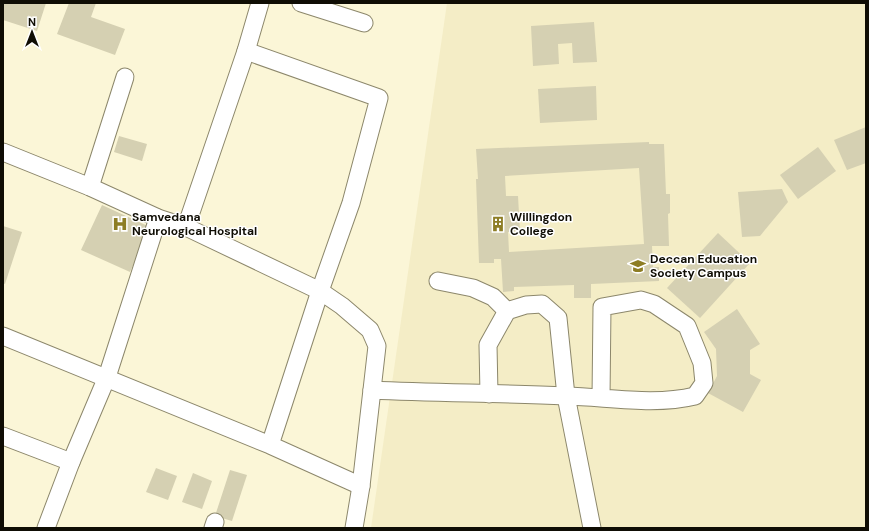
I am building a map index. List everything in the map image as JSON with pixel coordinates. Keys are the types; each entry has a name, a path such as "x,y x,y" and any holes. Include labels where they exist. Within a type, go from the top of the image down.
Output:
{"street":[{"path":"186,227 246,51 260,3"},
{"path":"301,3 364,23"},
{"path":"246,51 379,98 351,204 320,291 270,445"},
{"path":"90,187 124,77"},
{"path":"3,152 90,187 158,218 186,227 320,291 342,306 370,330 377,346 361,486 354,528"},
{"path":"46,528 71,462 107,377 158,218"},
{"path":"438,281 474,288 494,297 507,311"},
{"path":"372,390 675,401 695,396 704,382 702,362 687,326 654,304 641,300 602,306 601,398"},
{"path":"489,394 488,344 507,311 526,305 542,304 558,318 566,396 592,528"},
{"path":"3,336 107,377 270,445 361,486"},
{"path":"3,436 71,462"}],"shaded area":[{"name":"Deccan Education Society Campus","path":"447,3 866,3 866,528 371,528"}],"building":[{"path":"3,3 46,3 37,31 3,20"},
{"path":"69,3 96,3 91,17 125,29 115,55 57,34"},
{"path":"594,22 597,62 573,63 572,43 558,44 559,64 533,66 531,26"},
{"path":"596,86 597,120 540,123 538,89"},
{"path":"866,127 866,163 847,170 834,140"},
{"path":"119,136 147,144 142,161 114,152"},
{"name":"Willingdon College","path":"649,142 649,144 664,144 666,194 670,194 670,213 668,214 669,246 652,246 653,267 659,267 659,281 591,284 591,298 574,298 574,285 514,287 514,291 503,292 501,259 494,259 494,263 479,263 476,179 478,179 476,149","holes":["639,168 644,244 509,252 508,232 520,231 518,196 506,196 505,176"]},
{"path":"818,147 836,171 798,199 780,175"},
{"path":"782,189 788,202 760,236 742,237 738,192"},
{"path":"102,205 150,227 130,272 81,250"},
{"path":"3,226 22,232 5,284 3,283"},
{"path":"718,233 750,263 700,318 667,288"},
{"path":"737,309 760,344 750,350 750,374 761,380 743,412 708,393 717,376 716,349 704,332"},
{"path":"156,468 177,476 168,500 146,492"},
{"path":"230,470 247,475 232,521 215,516"},
{"path":"193,473 212,481 202,509 182,502"}],"place":[{"name":"Samvedana Neurological Hospital","path":"120,224"},
{"name":"Willingdon College","path":"498,224"},
{"name":"Deccan Education Society Campus","path":"638,266"}]}
